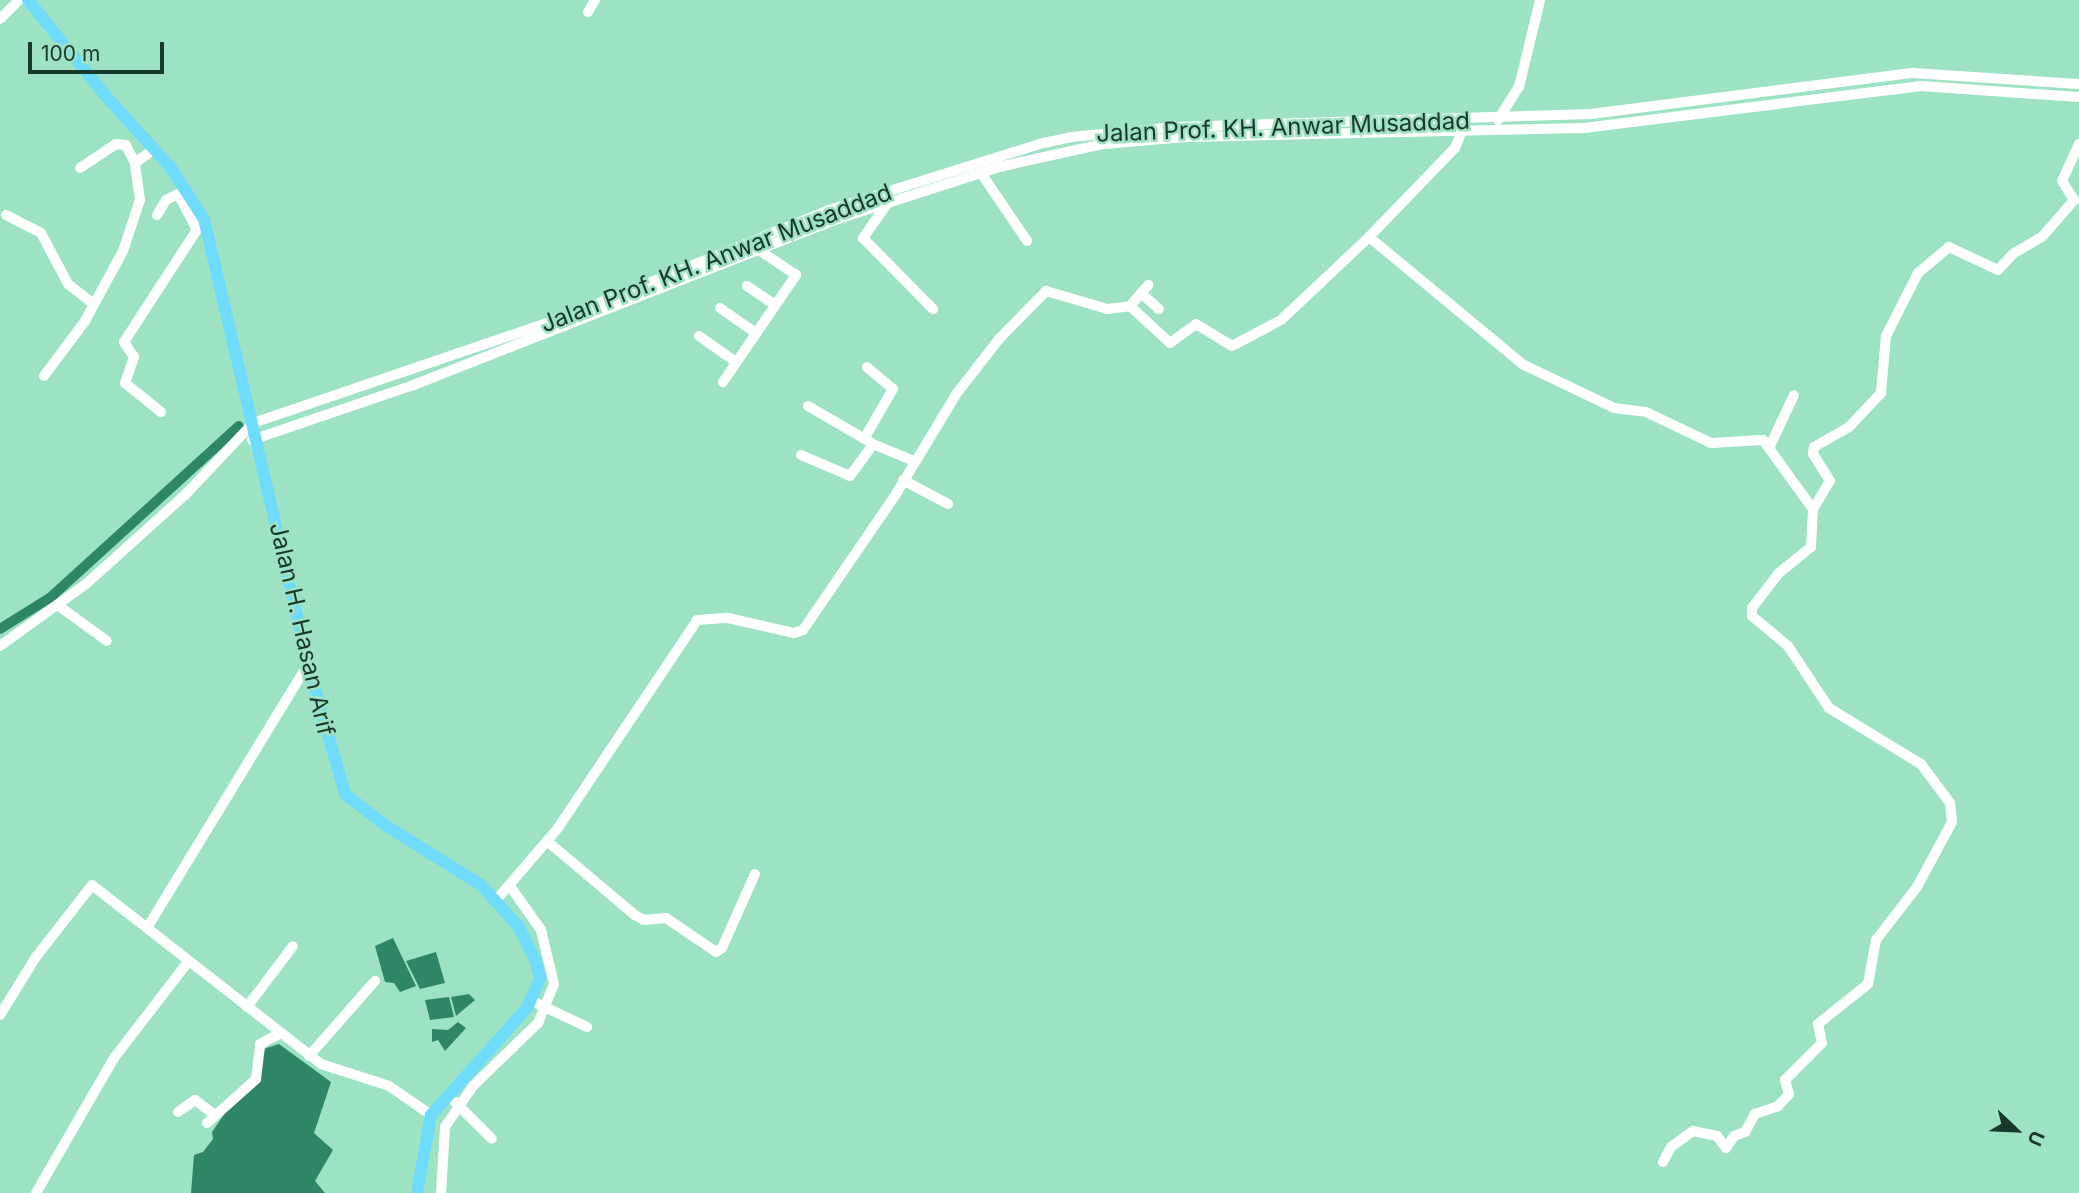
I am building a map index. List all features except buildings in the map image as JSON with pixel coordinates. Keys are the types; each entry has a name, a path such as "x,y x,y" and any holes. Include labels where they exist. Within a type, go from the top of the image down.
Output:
{"main road":[{"name":"Jalan H. Hasan Arif","path":"28,0 184,185 201,224 258,422 257,440 308,664 346,795 385,825 504,892 532,950 540,978 540,1004"},
{"path":"417,1193 430,1115 452,1100 540,1004"}],"street":[{"path":"0,19 19,0"},
{"path":"588,12 595,0"},
{"path":"1497,131 1498,119 1519,87 1540,0"},
{"name":"Jalan Prof. KH. Anwar Musaddad","path":"258,422 562,318 799,221 922,180 1054,141 1175,127 1498,119 1696,104 1913,73 2079,84"},
{"path":"2040,94 2041,80"},
{"name":"Jalan Prof. KH. Anwar Musaddad","path":"240,439 257,440 271,436 576,324 759,250 981,173 1054,153 1186,138 1497,131 1621,125 1885,88 2079,96"},
{"path":"1372,121 1373,133"},
{"path":"1130,306 1170,343 1196,324 1233,346 1282,320 1455,148 1461,131"},
{"path":"1054,141 1054,153"},
{"path":"44,376 94,304 123,251 138,209 135,163 126,145 119,144 80,168"},
{"path":"1663,1162 1688,1132 1717,1136 1726,1148 1734,1136 1745,1132 1758,1112 1778,1106 1789,1094 1785,1080 1822,1043 1820,1021 1868,984 1876,940 1917,887 1953,814 1950,803 1921,764 1829,708 1788,646 1752,616 1752,608 1779,573 1807,554 1814,537 1813,509 1830,481 1813,454 1814,447 1849,427 1881,393 1886,336 1918,273 1949,247 1998,270 2014,253 2042,237 2074,200 2062,181 2079,144"},
{"path":"135,163 155,149"},
{"path":"981,173 1027,241"},
{"path":"922,180 927,191"},
{"path":"157,215 166,200 178,194 201,224 124,342 134,357 125,383 161,412"},
{"path":"887,204 863,238 933,309"},
{"path":"6,215 41,233 68,284 94,304"},
{"path":"1368,237 1524,365 1611,407 1646,412 1711,443 1757,438 1770,446 1790,484 1813,509"},
{"path":"723,382 796,275 759,250"},
{"path":"747,286 775,305"},
{"path":"441,1193 443,1133 452,1100 531,1031 540,1004 554,984 546,942 504,892 547,841 696,621 728,618 801,631 978,363 1046,291 1107,309 1130,306 1144,289 1159,309"},
{"path":"720,309 756,333"},
{"path":"699,337 736,362"},
{"path":"801,456 850,477 893,389 867,367"},
{"path":"1770,446 1794,395"},
{"path":"808,406 869,442 914,461"},
{"path":"0,646 59,606 185,495 258,422"},
{"path":"903,480 948,504"},
{"path":"59,606 107,640"},
{"path":"147,928 308,664"},
{"path":"547,841 635,915 645,920 666,918 716,952 722,948 755,874"},
{"path":"0,1015 89,884 247,1007 274,1036 339,1073 389,1086 430,1115"},
{"path":"247,1007 293,946"},
{"path":"36,1193 114,1058 188,962"},
{"path":"309,1056 375,981"},
{"path":"540,1004 587,1027"},
{"path":"207,1124 256,1079 258,1050 274,1036"},
{"path":"178,1112 195,1100 215,1115"},
{"path":"452,1100 492,1139"}],"shaded area":[{"path":"393,938 416,986 400,992 394,983 385,982 375,946"},
{"path":"436,952 445,983 420,989 406,961"},
{"path":"469,994 475,1000 456,1016 451,997"},
{"path":"449,997 454,1017 430,1020 425,1000"},
{"path":"458,1022 466,1028 445,1051 438,1040 432,1042 432,1029 448,1030"},
{"path":"279,1044 331,1082 314,1133 333,1150 315,1181 325,1193 191,1193 194,1155 203,1152 213,1139 212,1132 225,1113 257,1085 260,1050"}],"waterway":[{"path":"0,629 51,597 239,426"}]}
